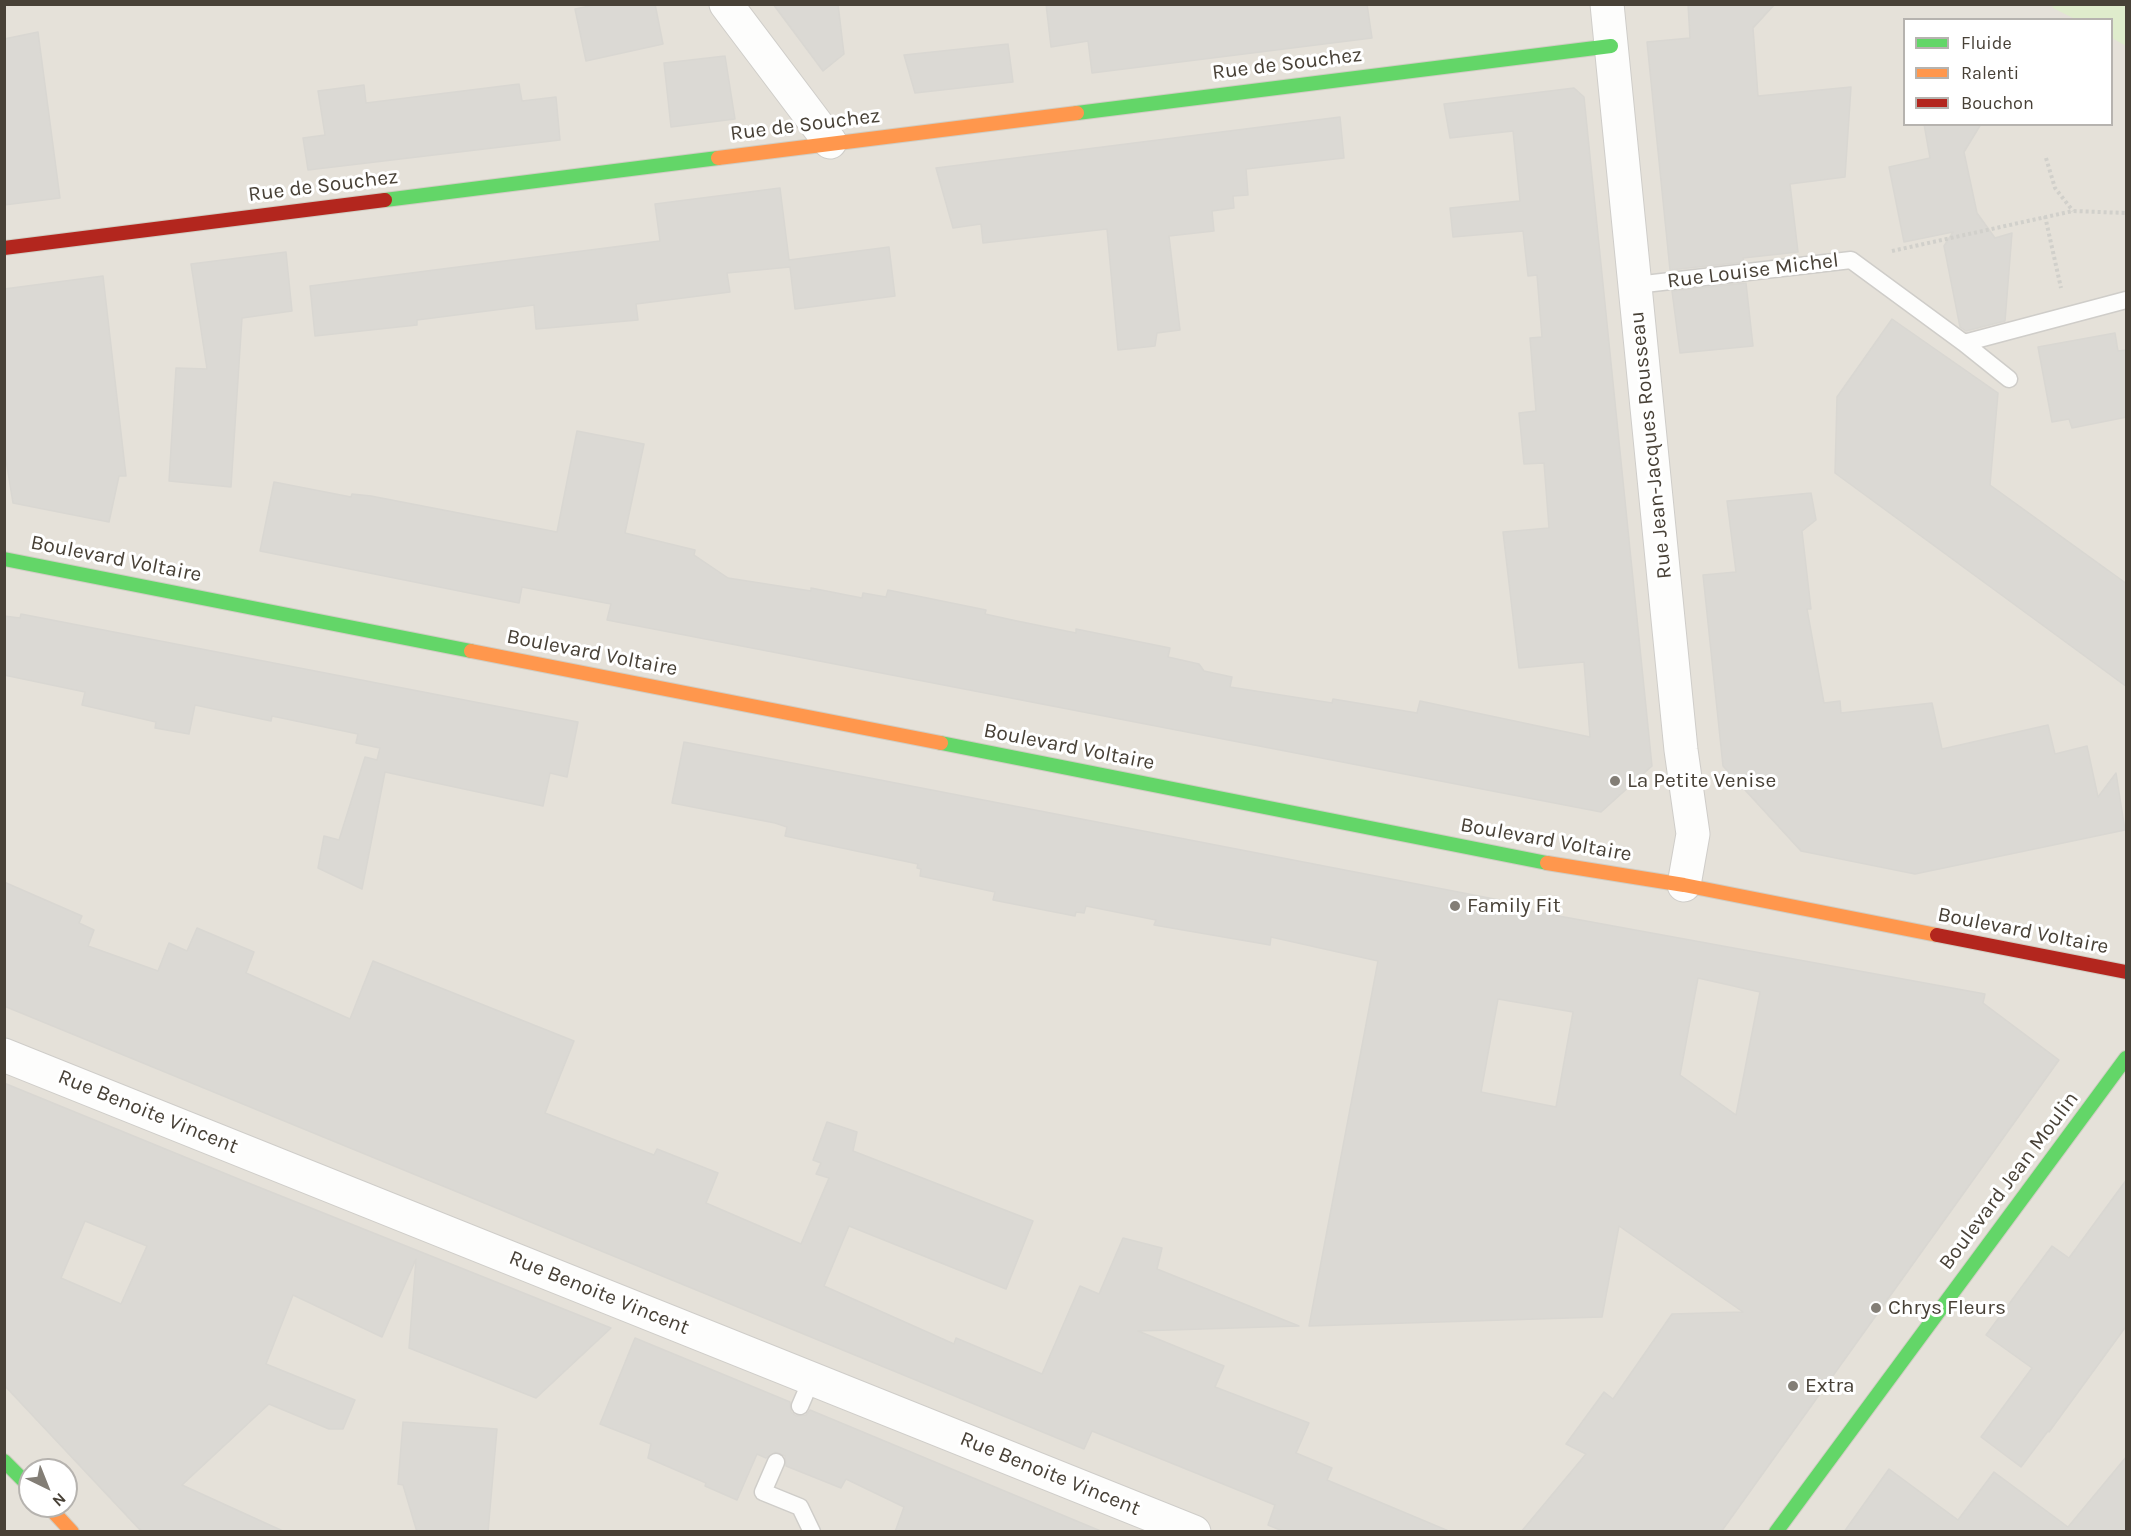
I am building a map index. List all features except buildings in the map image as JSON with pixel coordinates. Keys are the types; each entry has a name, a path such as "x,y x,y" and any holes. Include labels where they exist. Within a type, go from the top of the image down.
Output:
{"street":[{"path":"726,4 830,142"},
{"name":"Rue Jean-Jacques Rousseau","path":"1607,4 1681,750 1693,834 1684,885"},
{"name":"Rue de Souchez","path":"4,248 830,142 1611,46"},
{"name":"Boulevard Voltaire","path":"4,559 1578,869 1684,885 2127,972"},
{"name":"Rue Benoite Vincent","path":"4,1055 806,1392 1194,1532"},
{"name":"Boulevard Jean Moulin","path":"1776,1532 2127,1058"},
{"path":"59,1518 72,1532"}],"lane":[{"name":"Rue Louise Michel","path":"1636,285 1851,260 1965,343 2009,379"},
{"path":"1965,343 2127,300"},
{"path":"776,1462 763,1492 800,1507 812,1532"}],"path":[{"path":"2046,158 2055,188 2073,211"},
{"path":"1851,260 2073,211 2127,213"},
{"path":"2045,216 2067,315"}],"shaded area":[{"path":"5,5 2126,5 2126,1531 5,1531"}],"green space":[{"path":"2052,5 2126,5 2126,46 2113,39 2113,18 2073,18 2053,8"}],"traffic: fast":[{"path":"1077,113 1611,46"},
{"path":"385,200 718,158"},
{"path":"4,559 471,651"},
{"path":"941,743 1547,863"},
{"path":"1776,1532 2126,1058"},
{"path":"4,1461 18,1475"}],"traffic: slow":[{"path":"718,158 1077,113"},
{"path":"471,651 941,743"},
{"path":"1547,863 1684,885 1937,935"},
{"path":"59,1518 72,1532"}],"traffic: jam":[{"path":"4,248 385,200"},
{"path":"1937,935 2126,972"}],"place":[{"name":"La Petite Venise","path":"1615,781"},
{"name":"Family Fit","path":"1455,906"},
{"name":"Chrys Fleurs","path":"1876,1308"},
{"name":"Extra","path":"1793,1386"}]}
